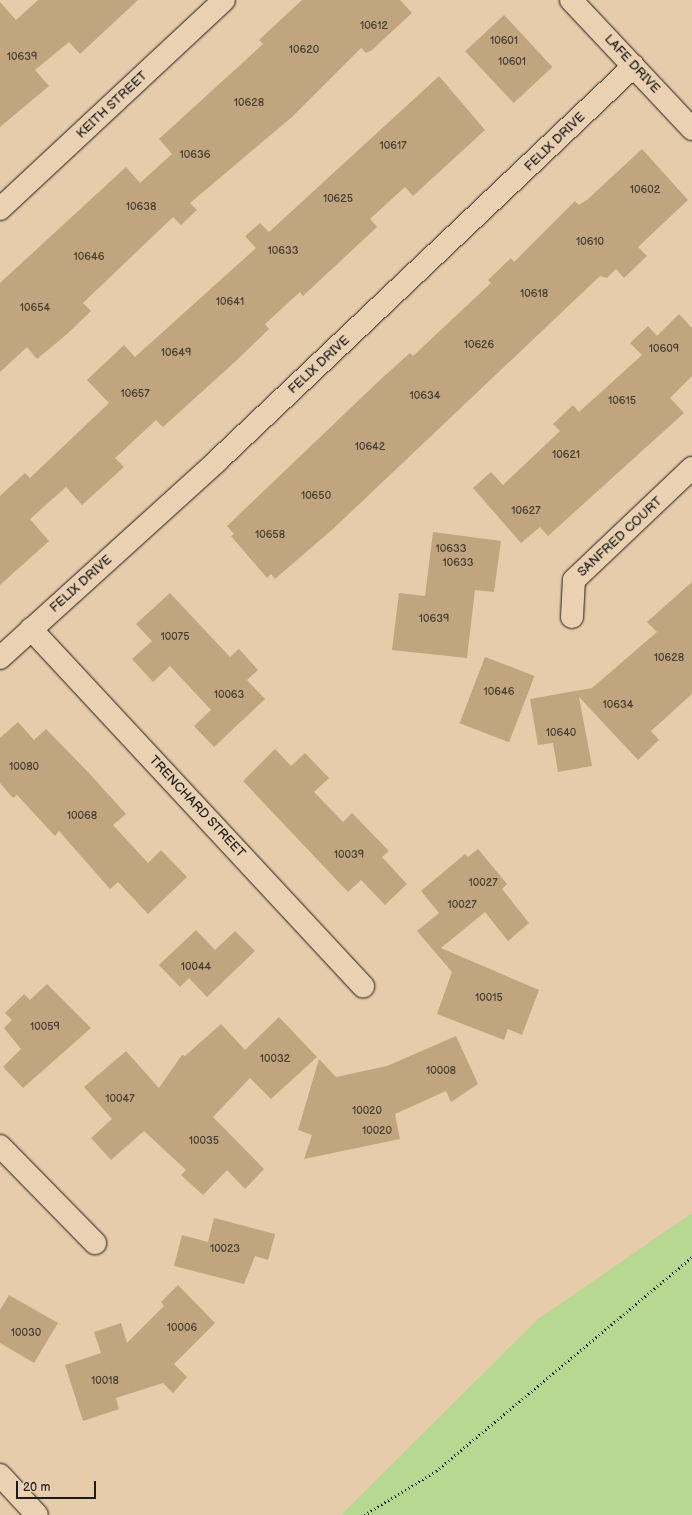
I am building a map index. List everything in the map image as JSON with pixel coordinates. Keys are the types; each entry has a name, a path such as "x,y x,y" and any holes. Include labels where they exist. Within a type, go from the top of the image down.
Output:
{"street":[{"name":"KEITH STREET","path":"0,209 224,0"},
{"name":"LAFE DRIVE","path":"571,0 692,129"},
{"name":"FELIX DRIVE","path":"0,658 31,628 217,461 634,66"},
{"name":"SANFRED COURT","path":"572,617 574,580 692,468"},
{"name":"TRENCHARD STREET","path":"31,628 362,986"},
{"path":"0,1146 95,1242"},
{"path":"0,1475 37,1515"}],"path":[{"path":"364,1515 369,1514 436,1471 692,1257"}],"green space":[{"path":"692,1213 692,1515 341,1515 538,1319"}],"building":[{"path":"38,0 138,0 80,54 69,42 35,70 49,86 0,127 0,2 16,20"},
{"path":"302,0 400,0 412,13 372,50 366,53 361,48 292,117 190,203 197,210 181,225 173,217 83,303 91,311 66,335 37,359 27,347 0,372 0,283 126,167 140,183 172,154 159,139 263,44 259,40"},
{"path":"504,15 552,67 514,103 465,51"},
{"path":"439,76 485,130 413,196 405,187 370,219 377,227 303,296 300,292 265,324 269,329 163,427 156,420 115,458 124,467 82,505 66,487 30,519 49,541 0,585 0,496 25,473 30,478 109,403 87,380 124,345 135,357 256,248 245,236 260,223 269,232"},
{"path":"642,149 688,200 638,247 647,256 624,278 616,269 607,278 600,276 334,528 275,579 271,574 267,578 231,536 234,534 227,526 382,378 410,353 413,356 491,283 488,280 511,258 514,262 575,201 579,205 588,199"},
{"path":"679,314 692,328 692,376 670,398 684,413 548,536 540,527 521,543 473,488 491,472 503,485 560,431 553,424 573,405 579,412 642,355 630,343 648,326 657,336"},
{"path":"433,532 501,541 494,592 475,590 467,658 392,650 399,593 425,596"},
{"path":"692,582 692,694 651,731 659,740 638,760 579,697 592,766 558,772 553,743 538,745 530,699 592,688 657,632 647,622"},
{"path":"170,593 230,657 239,649 258,670 247,680 265,699 214,747 194,726 211,710 170,666 153,682 132,659 152,641 136,624"},
{"path":"485,657 534,676 509,742 460,723"},
{"path":"18,722 34,740 46,729 88,772 126,814 113,825 148,863 161,850 187,877 148,914 118,882 110,889 59,831 55,836 17,795 13,798 0,783 0,738"},
{"path":"275,749 291,766 305,753 329,778 314,792 343,822 352,813 389,851 382,857 407,884 385,905 361,880 348,892 243,781"},
{"path":"478,849 507,884 502,889 529,923 508,941 485,912 441,948 539,990 522,1035 508,1029 504,1040 437,1014 452,972 417,931 439,913 421,891 465,854 468,857"},
{"path":"196,930 215,950 235,931 255,951 207,997 189,978 180,987 159,965"},
{"path":"47,984 91,1028 23,1088 3,1067 21,1049 4,1028 12,1020 5,1013 24,994 30,1000"},
{"path":"279,1017 317,1057 271,1099 250,1078 213,1117 264,1169 245,1189 227,1170 203,1195 181,1175 186,1170 144,1131 111,1160 91,1138 112,1119 84,1087 126,1051 159,1088 182,1055 185,1056 221,1024 245,1050"},
{"path":"456,1036 478,1084 451,1102 446,1091 395,1114 400,1139 304,1159 312,1135 298,1130 319,1059 336,1077 387,1066"},
{"path":"214,1218 275,1234 268,1260 255,1256 244,1284 174,1266 182,1235 208,1242"},
{"path":"178,1285 215,1323 174,1364 187,1377 173,1393 163,1383 116,1398 119,1409 83,1421 65,1365 101,1353 94,1332 121,1323 127,1343 164,1306 161,1302"},
{"path":"9,1295 58,1323 34,1363 0,1343 0,1310"}]}
